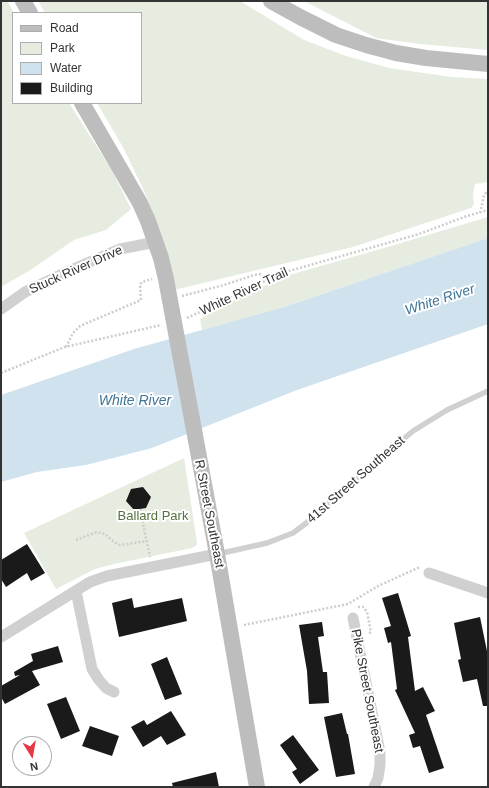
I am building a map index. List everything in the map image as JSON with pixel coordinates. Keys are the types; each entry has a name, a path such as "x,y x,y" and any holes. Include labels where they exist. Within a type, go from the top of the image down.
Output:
{"street":[{"path":"23,1 29,12"},
{"path":"271,1 336,35 366,46 426,58 488,64"},
{"name":"R Street Southeast","path":"83,104 140,203 156,242 166,277 217,554 257,787"},
{"name":"Stuck River Drive","path":"1,309 25,292 120,248 156,242"},
{"path":"1,637 90,582 107,576 217,554"},
{"path":"429,574 488,593"},
{"path":"76,591 92,669 106,688 114,692"},
{"name":"Pike Street Southeast","path":"353,618 380,752 378,778 374,787"}],"lane":[{"name":"41st Street Southeast","path":"217,554 267,543 293,533 313,518 336,496 413,431 447,410 488,390"}],"path":[{"path":"480,213 484,195 488,191"},
{"name":"White River Trail","path":"182,320 282,273 419,234 488,210"},
{"path":"170,298 191,295 254,275 261,274 267,280"},
{"path":"65,347 73,333 80,326 141,300 140,285 142,282 166,277"},
{"path":"1,373 65,347 162,325"},
{"path":"140,509 152,567"},
{"path":"76,540 97,532 105,534 120,545 147,541"},
{"path":"230,628 348,604 378,586 421,566 429,574"}],"green space":[{"path":"1,1 7,1 13,12 12,12 12,104 70,104 113,172 131,209 106,230 74,240 29,271 1,287"},
{"path":"38,1 240,1 304,40 346,56 389,68 452,77 488,79 488,182 475,184 473,194 474,204 471,208 353,247 174,290 158,226 146,195 124,149 98,104 142,104 142,12 44,12"},
{"path":"304,1 488,1 488,50 420,44 376,38"},
{"path":"488,217 488,238 284,307 202,330 200,319 243,295 289,275"},
{"name":"Ballard Park","path":"184,458 197,543 196,546 95,569 56,589 24,533"}],"water":[{"name":"White River","path":"488,238 488,324 297,390 152,448 86,465 37,472 1,482 1,395 134,349 284,307"}],"building":[{"path":"143,487 151,497 146,508 134,510 126,501 131,489"},
{"path":"27,544 45,573 31,581 27,573 6,587 1,579 1,560"},
{"path":"398,593 411,636 408,637 415,691 423,687 435,711 426,715 444,768 429,773 420,746 413,748 409,735 415,733 395,690 397,689 391,642 388,643 384,628 391,626 382,598"},
{"path":"132,598 134,608 182,598 187,621 119,637 112,603"},
{"path":"480,617 488,656 488,706 483,706 477,679 463,682 458,660 461,659 454,623"},
{"path":"322,622 324,636 318,637 323,672 327,672 329,703 309,704 307,671 299,625"},
{"path":"58,646 63,662 32,671 40,685 5,704 1,697 1,686 20,675 15,676 14,672 33,661 31,654"},
{"path":"167,657 182,694 165,700 151,664"},
{"path":"66,697 80,731 61,739 47,704"},
{"path":"171,711 186,735 167,745 161,736 143,747 131,727 144,720 147,725"},
{"path":"342,713 348,734 355,774 336,777 324,717"},
{"path":"90,726 119,736 112,756 82,746"},
{"path":"293,735 319,770 300,784 292,772 297,769 280,745"},
{"path":"216,772 219,787 173,787 172,783"}]}
